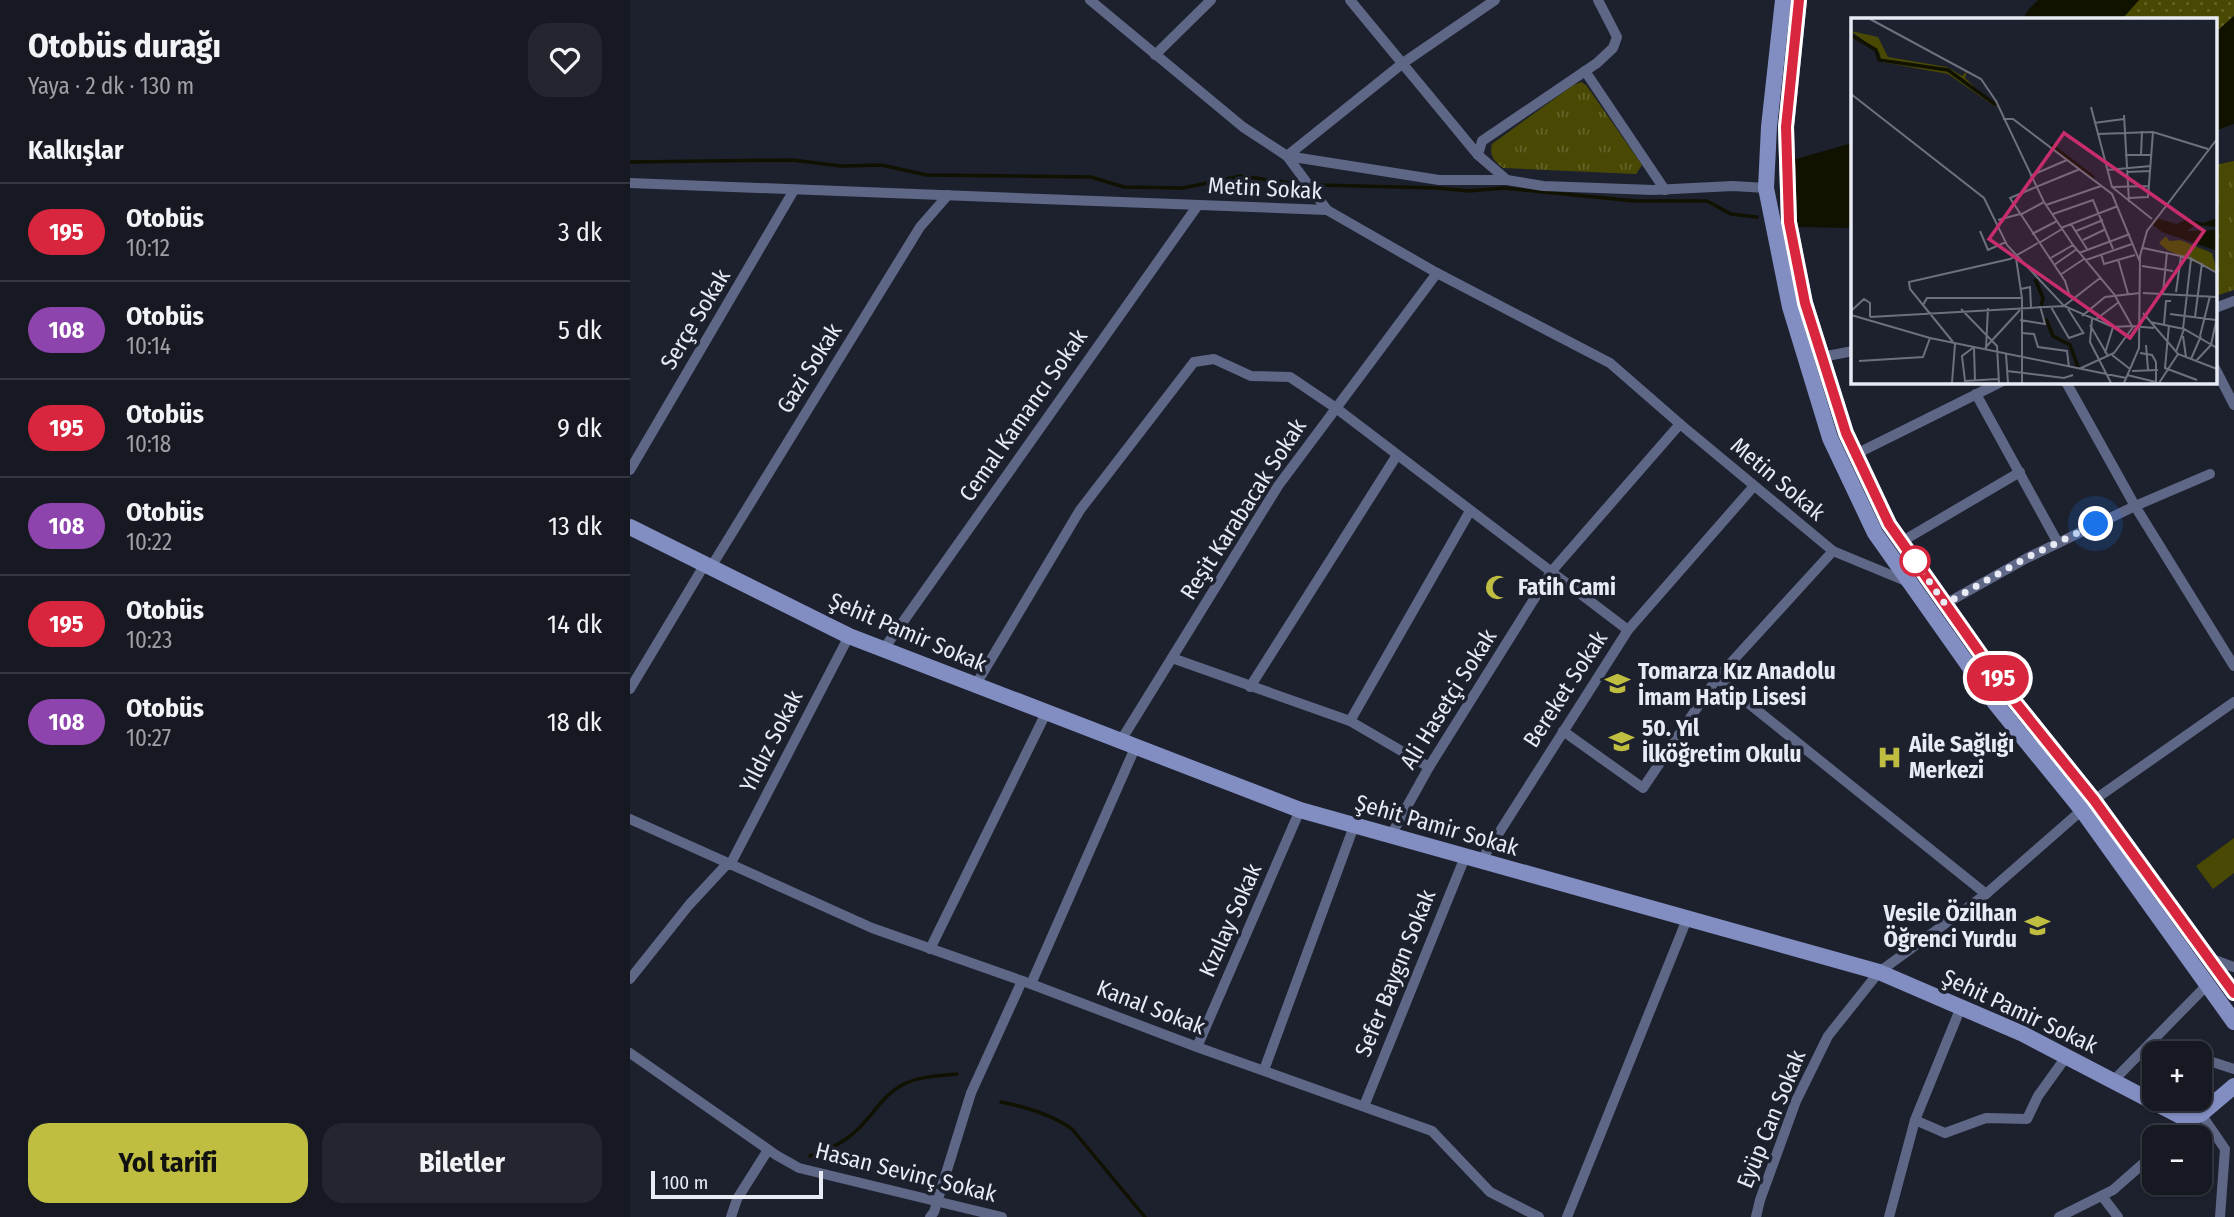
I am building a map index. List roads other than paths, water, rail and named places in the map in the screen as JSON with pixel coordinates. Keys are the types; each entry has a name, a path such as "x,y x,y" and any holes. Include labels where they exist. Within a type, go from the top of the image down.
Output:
{"main road":[{"path":"1783,0 1769,127 1766,188 1790,307 1830,438 1875,533 1995,703 2088,805 2234,993"},
{"path":"1799,0 1786,127 1789,222 1805,303 1846,433 1889,524 2088,805 2234,1022"},
{"name":"Şehit Pamir Sokak","path":"630,527 849,636 1300,810 1879,972 2023,1034 2113,1081 2194,1116"},
{"path":"2194,1116 2234,1086"}],"street":[{"path":"1090,0 1243,127 1287,156 1327,210"},
{"path":"1155,55 1211,0"},
{"path":"1350,0 1478,155 1507,180"},
{"path":"1287,156 1403,63 1482,4 1495,0"},
{"path":"1478,155 1482,141 1614,48 1618,37 1598,0"},
{"path":"1585,71 1665,190"},
{"path":"1287,156 1439,180 1507,180 1583,188 1766,188"},
{"name":"Metin Sokak","path":"630,183 1327,210 1437,273 1610,363 1833,551 1911,583"},
{"name":"Serçe Sokak","path":"630,470 794,190"},
{"name":"Gazi Sokak","path":"630,689 920,227 948,195"},
{"name":"Cemal Kamancı Sokak","path":"883,650 1198,205"},
{"name":"Reşit Karabacak Sokak","path":"935,1212 971,1093 1027,982 1128,745 1172,658 1278,486 1437,273"},
{"path":"2217,307 2234,301"},
{"path":"1822,357 1851,351"},
{"path":"975,685 1080,510 1194,362 1214,359 1251,376 1290,377 1336,408 1628,630"},
{"path":"2217,372 2234,405"},
{"path":"1856,454 1999,383"},
{"path":"2067,383 2135,506 2234,666"},
{"path":"1976,394 2057,543"},
{"name":"Ali Hasetçi Sokak","path":"1390,837 1429,767 1551,572 1680,424"},
{"path":"1250,687 1397,455"},
{"path":"1901,542 2020,472"},
{"path":"1945,604 2026,558 2210,474"},
{"name":"Bereket Sokak","path":"1481,861 1628,630 1754,486"},
{"path":"1350,721 1470,511"},
{"path":"1563,732 1643,788 1717,678 1833,551"},
{"name":"Yıldız Sokak","path":"630,979 689,905 729,865 849,636"},
{"path":"1172,658 1350,721 1429,767"},
{"path":"1717,678 1986,894"},
{"name":"Eyüp Can Sokak","path":"1756,1217 1796,1101 1828,1036 1879,972 1986,894 2088,805 2234,702"},
{"path":"930,948 1046,713"},
{"name":"Kızılay Sokak","path":"1197,1047 1300,810"},
{"name":"Kanal Sokak","path":"630,819 872,928 1432,1130 1490,1192 1539,1217"},
{"path":"1264,1070 1354,826"},
{"name":"Sefer Baygın Sokak","path":"1364,1106 1465,857"},
{"path":"1567,1217 1687,919"},
{"path":"2209,958 2234,967"},
{"path":"2153,1041 2208,984"},
{"path":"1889,1217 1915,1120 1961,1007"},
{"path":"2113,1081 2142,1052"},
{"name":"Hasan Sevinç Sokak","path":"630,1053 772,1153 799,1168 935,1212 1002,1217"},
{"path":"1915,1120 1945,1133 1986,1118 2027,1119 2038,1096 2066,1056"},
{"path":"2212,1062 2234,1069"},
{"path":"2184,1125 2194,1116 2225,1149 2222,1216"},
{"path":"731,1217 737,1199 772,1153"},
{"path":"2059,1217 2113,1190 2142,1165"},
{"path":"2102,1196 2118,1217"}],"waterway":[{"path":"630,162 792,160 841,166 881,165 927,175 1091,177 1124,187 1183,188 1241,176 1298,184"},
{"path":"1321,185 1469,191 1504,188 1635,201 1707,201 1731,214 1757,217"},
{"path":"810,1156 844,1141 886,1098 904,1084 923,1078 957,1074"},
{"path":"1001,1102 1038,1112 1072,1129 1145,1217"}],"place":[{"name":"Fatih Cami","path":"1498,587"},
{"name":"Tomarza Kız Anadolu İmam Hatip Lisesi","path":"1618,684"},
{"name":"50. Yıl İlköğretim Okulu","path":"1622,741"},
{"name":"Aile Sağlığı Merkezi","path":"1889,757"},
{"name":"Vesile Özilhan Öğrenci Yurdu","path":"2037,926"}]}
